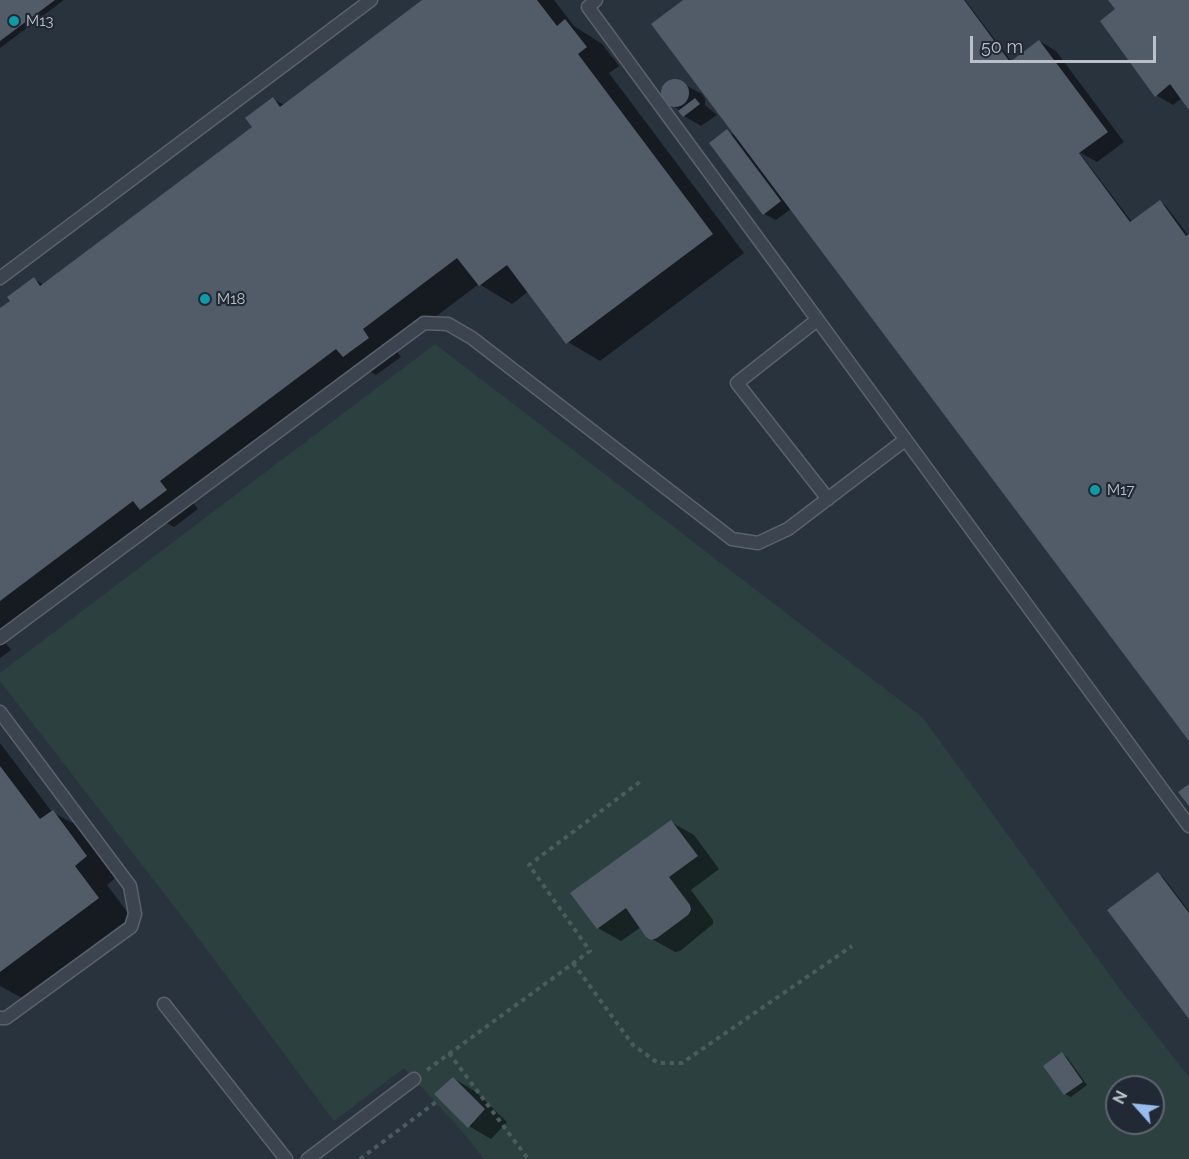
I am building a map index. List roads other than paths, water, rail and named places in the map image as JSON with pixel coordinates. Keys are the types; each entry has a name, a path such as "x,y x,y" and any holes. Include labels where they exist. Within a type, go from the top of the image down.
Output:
{"lane":[{"path":"0,278 371,0"},
{"path":"589,2 817,320 1189,826"},
{"path":"817,320 737,383 828,499"},
{"path":"0,638 424,323 448,324 472,338 732,539 758,543 788,530 905,440"},
{"path":"0,712 130,886 135,914 131,927 6,1018 0,1018"},
{"path":"164,1004 286,1159"},
{"path":"308,1159 414,1079"}],"place":[{"name":"M13","path":"14,21"},
{"name":"M18","path":"205,299"},
{"name":"M17","path":"1095,490"}]}
